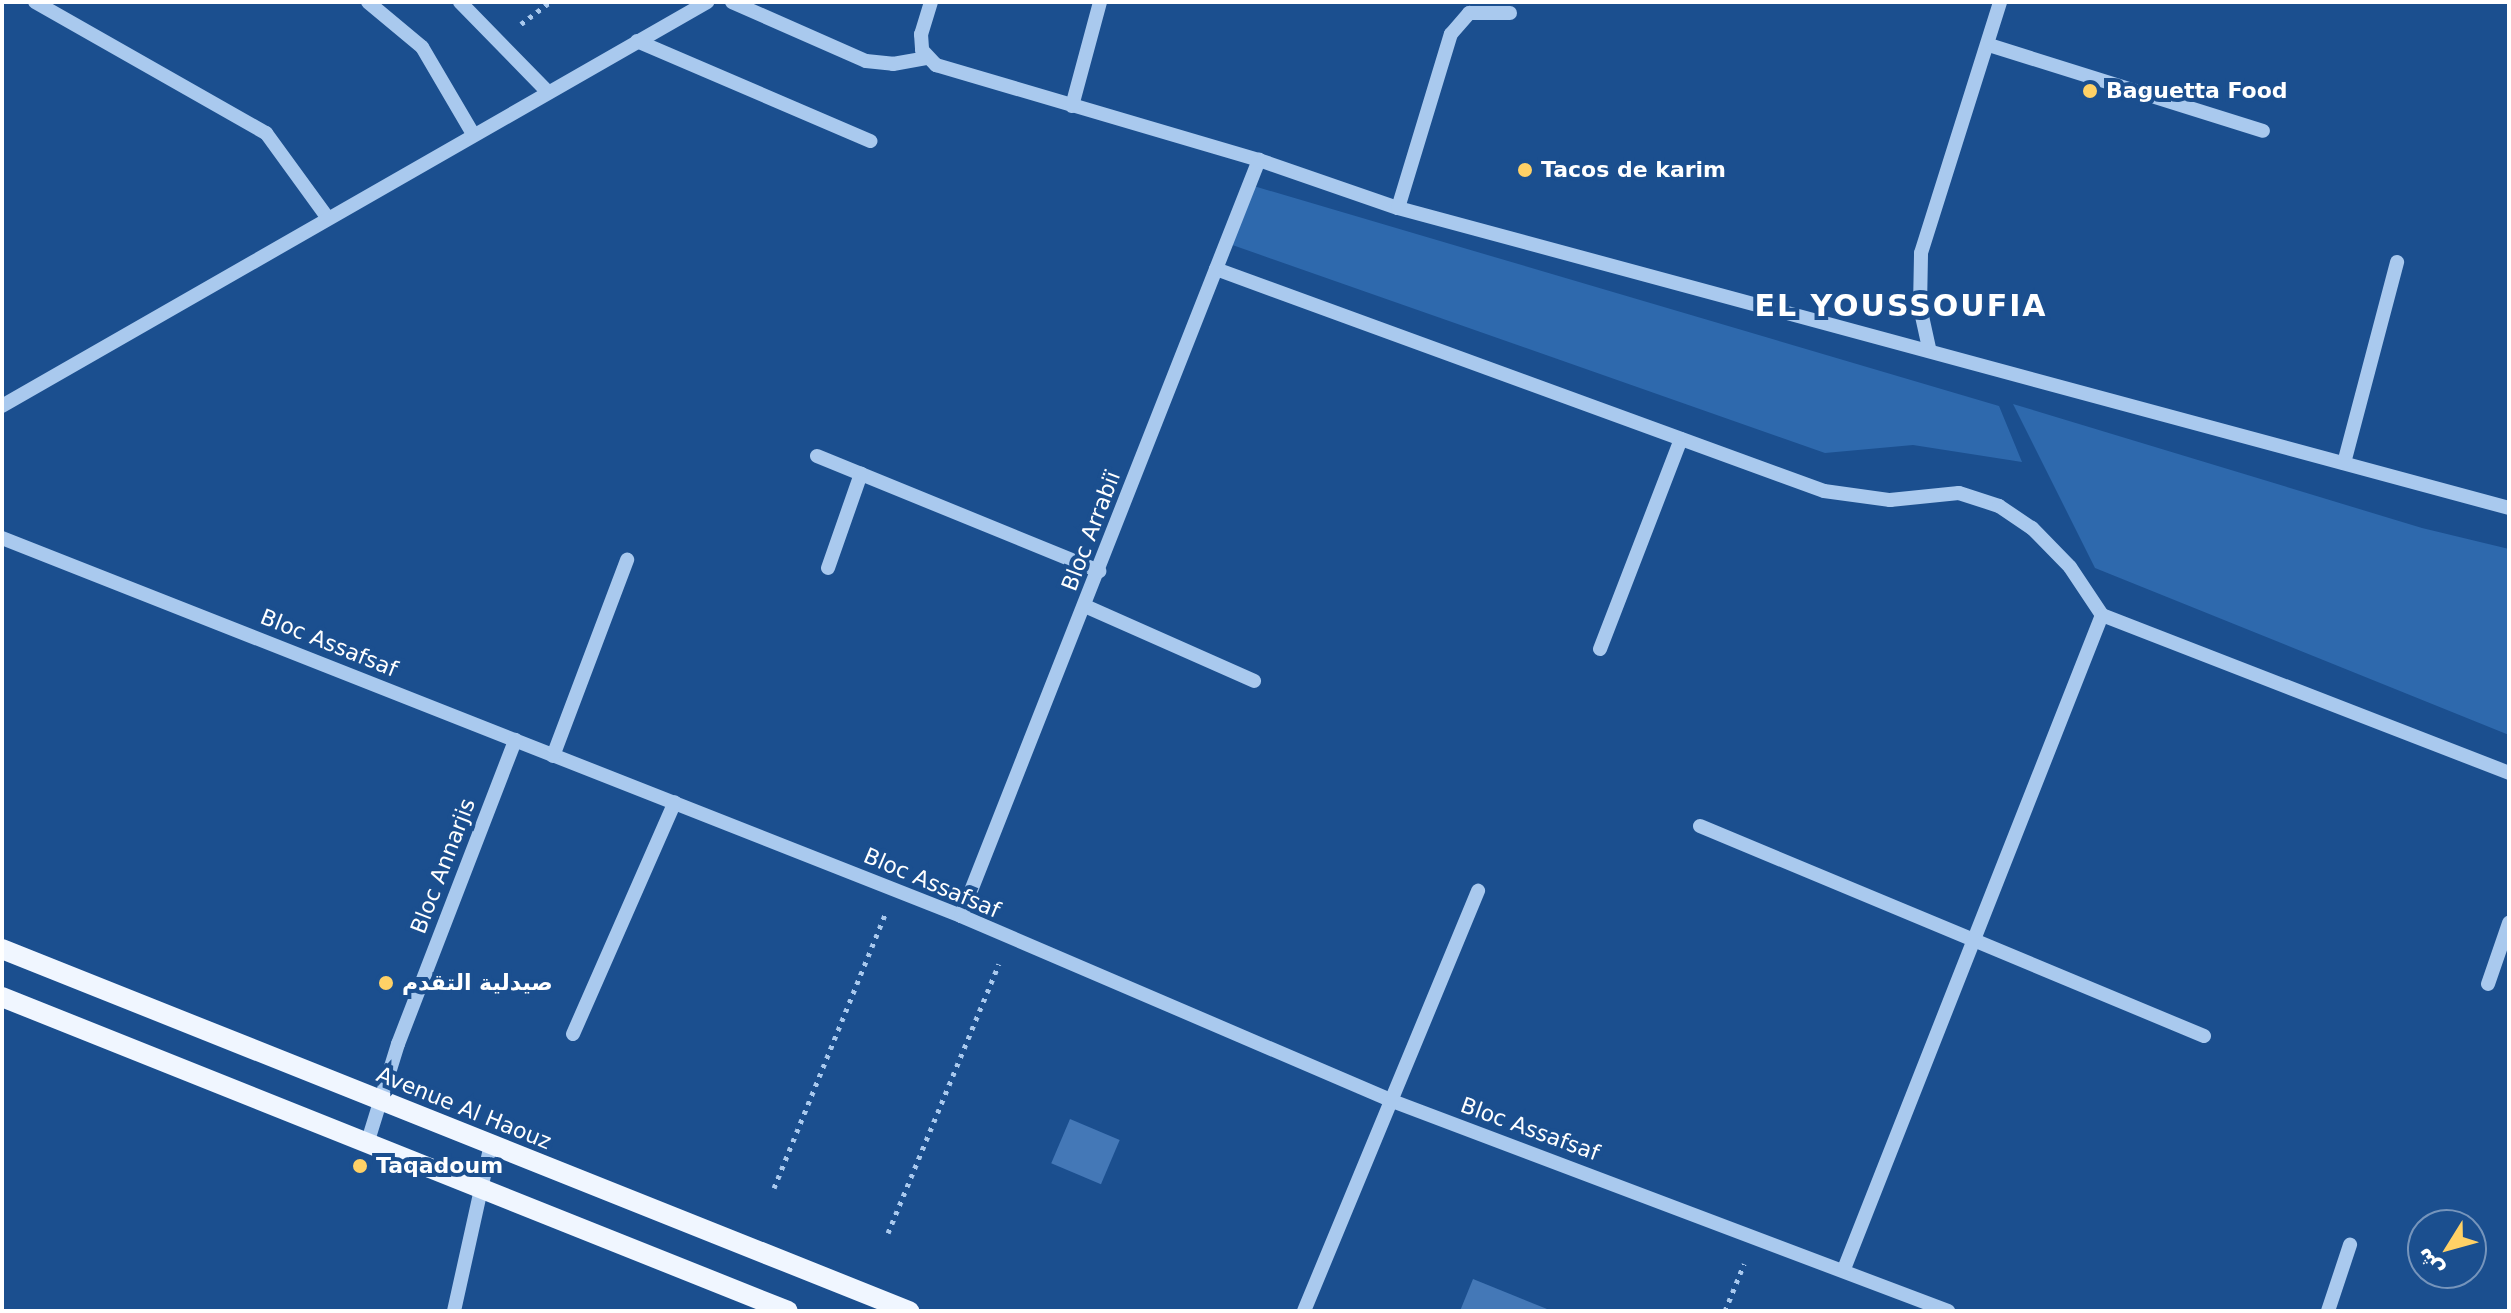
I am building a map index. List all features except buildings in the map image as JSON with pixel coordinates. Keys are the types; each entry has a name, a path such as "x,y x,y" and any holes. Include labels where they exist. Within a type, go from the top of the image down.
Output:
{"main road":[{"name":"Avenue Al Haouz","path":"2,949 909,1311"},
{"path":"2,997 788,1311"}],"street":[{"path":"35,2 266,133 327,217"},
{"path":"368,2 422,47 473,134"},
{"path":"460,2 547,91"},
{"path":"2,406 707,2"},
{"path":"732,2 866,61 893,64 927,58"},
{"path":"931,2 921,34 927,58 936,65 1259,160 1398,208 1929,348 2509,508"},
{"path":"1072,106 1100,2"},
{"path":"1929,348 1920,307 1921,253 1989,45 2000,2"},
{"path":"1398,208 1451,34 1469,13 1510,13"},
{"path":"637,41 870,141"},
{"path":"1989,45 2263,131"},
{"name":"Bloc Arrabiï","path":"961,916 1259,160"},
{"path":"2344,463 2397,262"},
{"path":"1216,269 1845,497 1890,500 1959,493 1999,506 2032,528 2070,567 2102,615 2509,773"},
{"path":"1600,649 1681,439"},
{"path":"817,456 1099,571"},
{"path":"828,568 861,474"},
{"name":"Bloc Assafsaf","path":"2,538 961,916 1008,940 1387,1099 1844,1269 1948,1311"},
{"path":"553,756 627,560"},
{"path":"1085,606 1254,681"},
{"path":"1844,1269 2102,615"},
{"name":"Bloc Annarjis","path":"367,1144 515,740"},
{"path":"573,1034 675,802"},
{"path":"1700,826 2204,1036"},
{"path":"1304,1311 1387,1099 1478,891"},
{"path":"2488,984 2509,923"},
{"path":"454,1311 491,1144"},
{"path":"2328,1311 2350,1245"}],"path":[{"path":"774,1188 896,890"},
{"path":"888,1233 1008,940"},
{"path":"1725,1311 1756,1236"}],"shaded area":[{"path":"1247,184 1999,406 2022,462 1913,445 1825,453 1221,241"},
{"path":"2013,404 2422,528 2509,549 2509,735 2095,568"}],"place":[{"name":"Baguetta Food","path":"2090,91"},
{"name":"Tacos de karim","path":"1525,170"},
{"name":"صيدلية التقدم","path":"386,983"},
{"name":"Taqadoum","path":"360,1166"}],"district":[{"name":"EL YOUSSOUFIA","path":"1901,306"}]}
